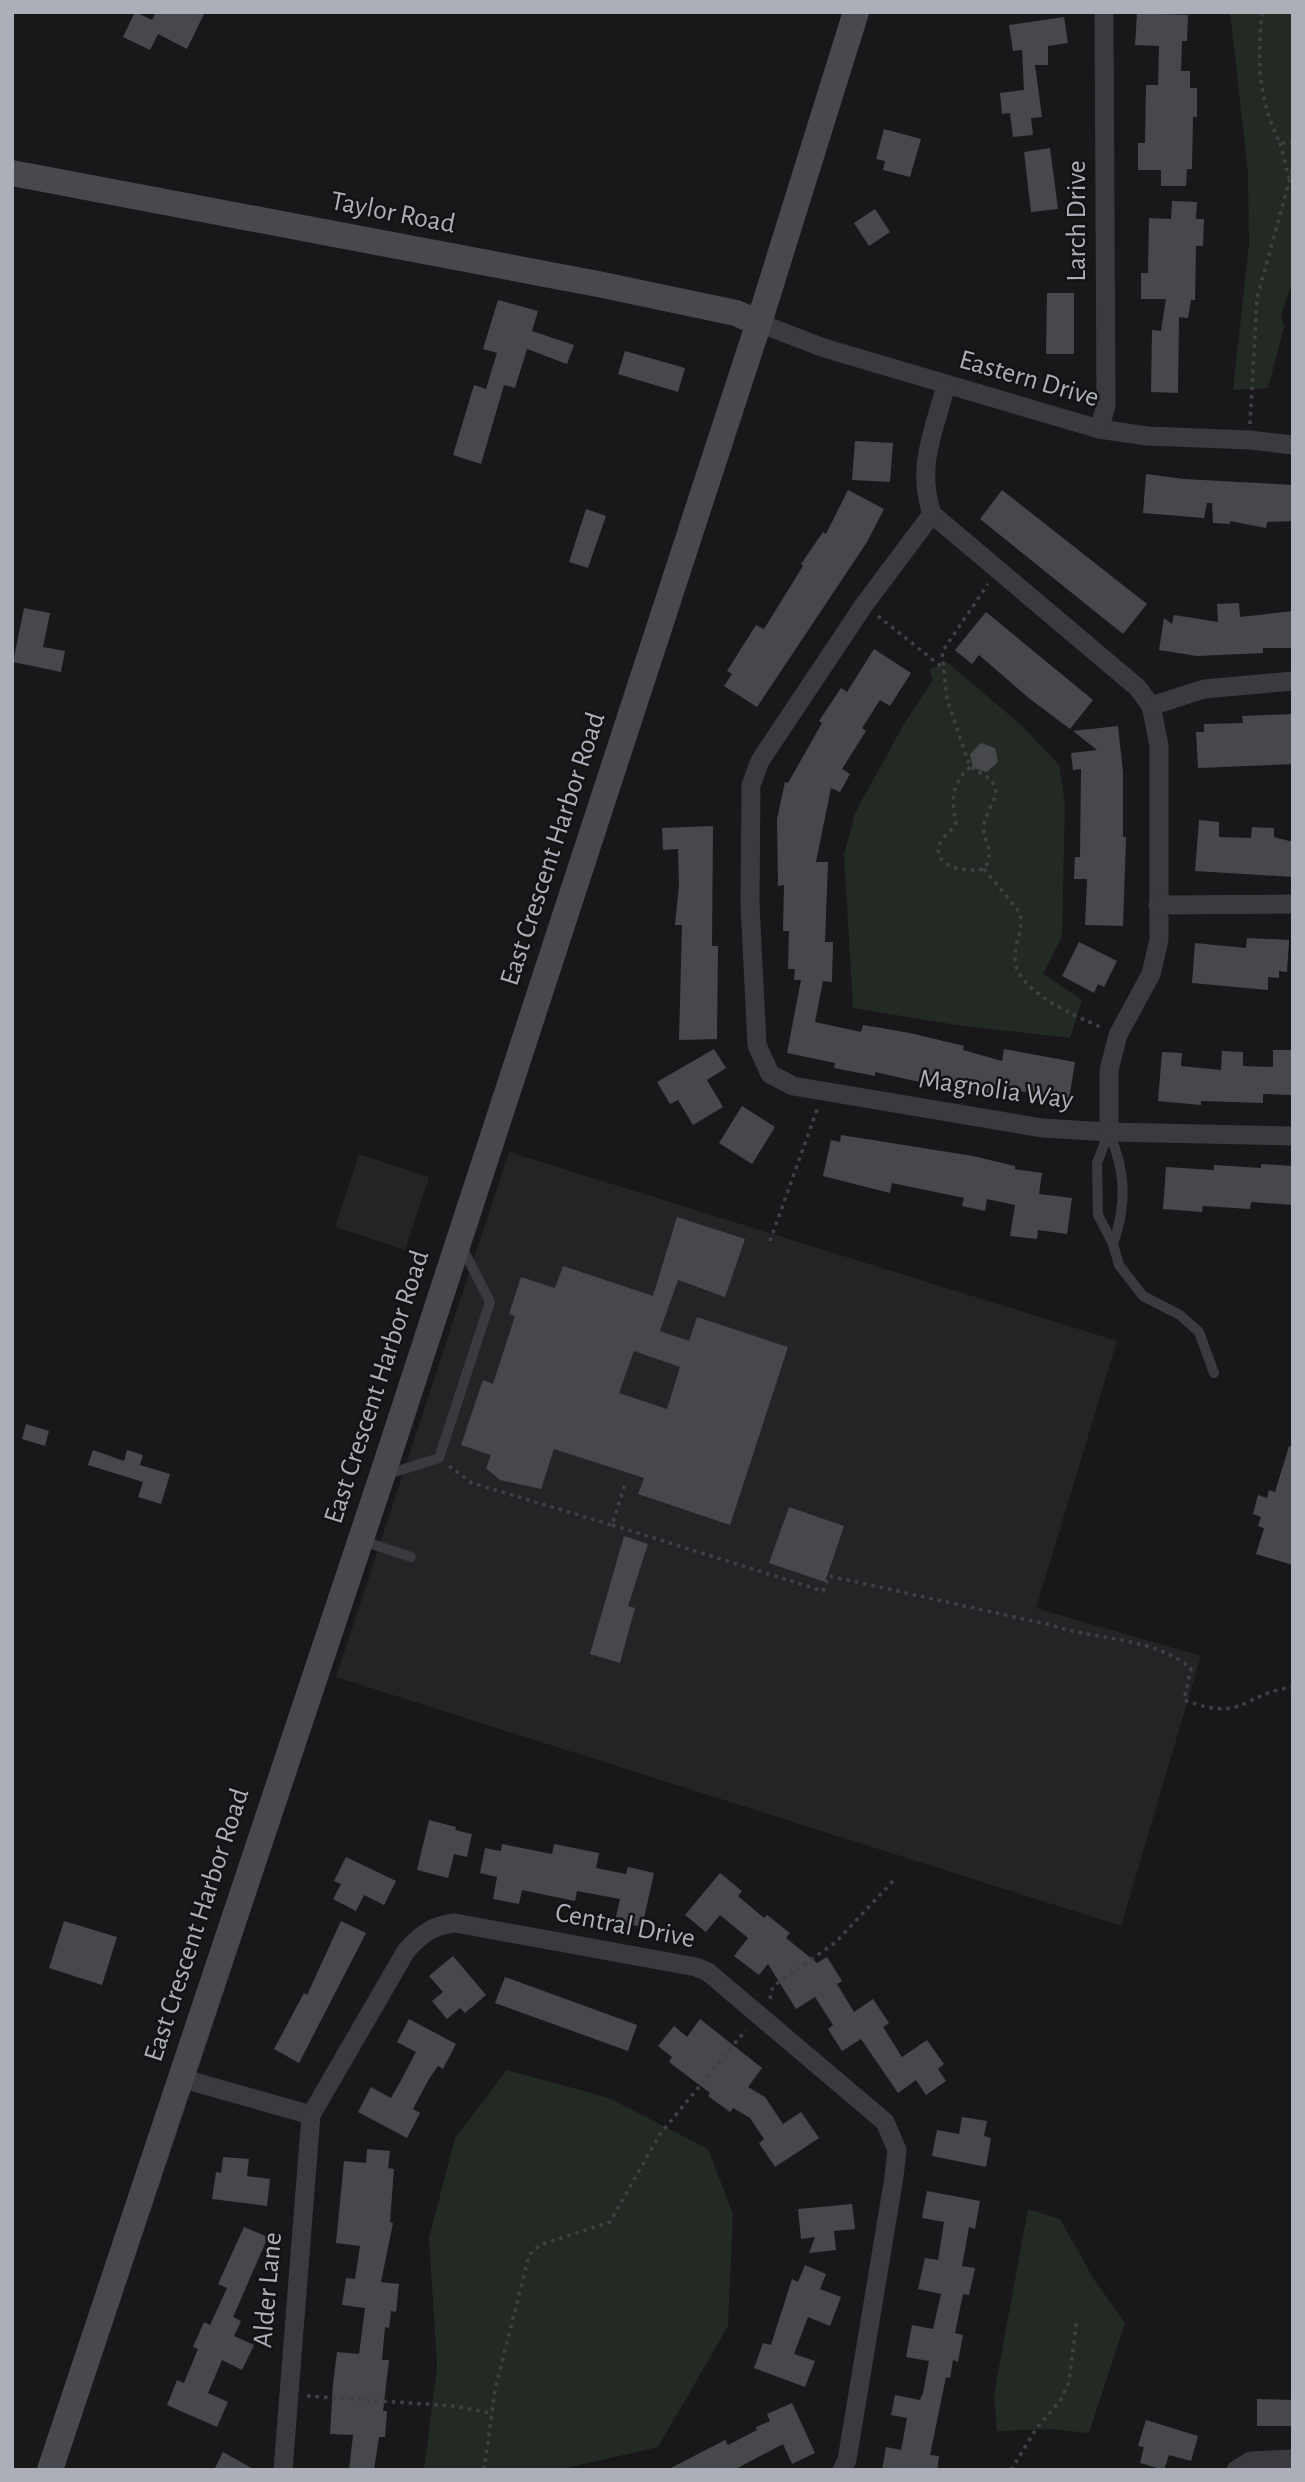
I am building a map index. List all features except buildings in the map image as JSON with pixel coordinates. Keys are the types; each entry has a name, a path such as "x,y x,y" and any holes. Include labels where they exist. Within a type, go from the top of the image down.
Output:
{"street":[{"name":"East Crescent Harbor Road","path":"50,2470 382,1476 761,318 856,12"},
{"name":"Larch Drive","path":"1099,429 1107,407 1104,12"},
{"name":"Taylor Road","path":"12,173 598,284 761,318"},
{"name":"Eastern Drive","path":"761,318 824,348 1099,429 1147,436 1250,440 1293,445"},
{"path":"946,385 924,467 924,489 932,514 1138,688 1151,706 1204,689 1293,681"},
{"name":"Magnolia Way","path":"932,514 864,605 760,761 751,785 750,904 757,1045 762,1062 778,1080 823,1092 1042,1128 1109,1132 1109,1070 1118,1035 1151,974 1159,940 1158,746 1151,706"},
{"path":"1158,905 1293,904"},
{"path":"1109,1132 1293,1136"},
{"name":"Central Drive","path":"311,2115 406,1951 420,1935 442,1924 454,1923 696,1967 708,1972 885,2122 897,2150 847,2460 842,2470"},
{"path":"180,2078 311,2115"},
{"name":"Alder Lane","path":"283,2470 311,2115"},
{"path":"1236,2470 1251,2461 1293,2459"}],"lane":[{"path":"1109,1132 1097,1163 1098,1214 1114,1244 1119,1265 1143,1296 1180,1315 1199,1332 1214,1373"},
{"path":"1109,1132 1122,1161 1123,1216 1114,1244"},
{"path":"382,1476 439,1458 490,1302 459,1240"},
{"path":"359,1539 411,1557"}],"path":[{"path":"1262,12 1257,58 1270,123 1289,178"},
{"path":"1279,143 1293,143"},
{"path":"1250,440 1257,298 1293,169"},
{"path":"984,869 990,850 983,827 995,801 996,788 989,777 970,767 947,699 942,652 997,571"},
{"path":"864,605 942,667"},
{"path":"970,767 956,782 952,802 956,822 941,841 939,853 949,865 959,870 984,869"},
{"path":"984,869 1020,913 1021,934 1015,956 1020,975 1054,1005 1118,1035"},
{"path":"770,1241 823,1092"},
{"path":"439,1458 472,1483 823,1591 829,1576 1051,1625 1074,1633 1160,1648 1191,1668 1184,1700 1209,1710 1227,1711 1293,1687"},
{"path":"612,1525 625,1484"},
{"path":"484,2470 490,2413 528,2255 540,2245 610,2222 660,2134 770,2001 774,1986 836,1942 893,1881"},
{"path":"1011,2470 1069,2382 1077,2318"},
{"path":"288,2394 454,2406 490,2413"}],"shaded area":[{"path":"1230,12 1293,12 1293,279 1281,315 1284,327 1268,388 1233,390 1249,244 1248,173"},
{"path":"947,662 1022,726 1059,765 1065,804 1062,936 1043,974 1082,1000 1070,1038 956,1025 853,1008 844,855 855,813 904,724 933,680 929,669"},
{"path":"509,1152 1117,1341 1036,1608 1201,1656 1121,1926 336,1677"},
{"path":"359,1154 429,1177 405,1250 335,1227"},
{"path":"507,2070 609,2098 708,2149 733,2214 728,2326 658,2447 558,2470 424,2470 437,2366 429,2238 455,2138"},
{"path":"1028,2209 1060,2219 1093,2278 1125,2323 1089,2433 1050,2429 997,2431 994,2395"}]}
